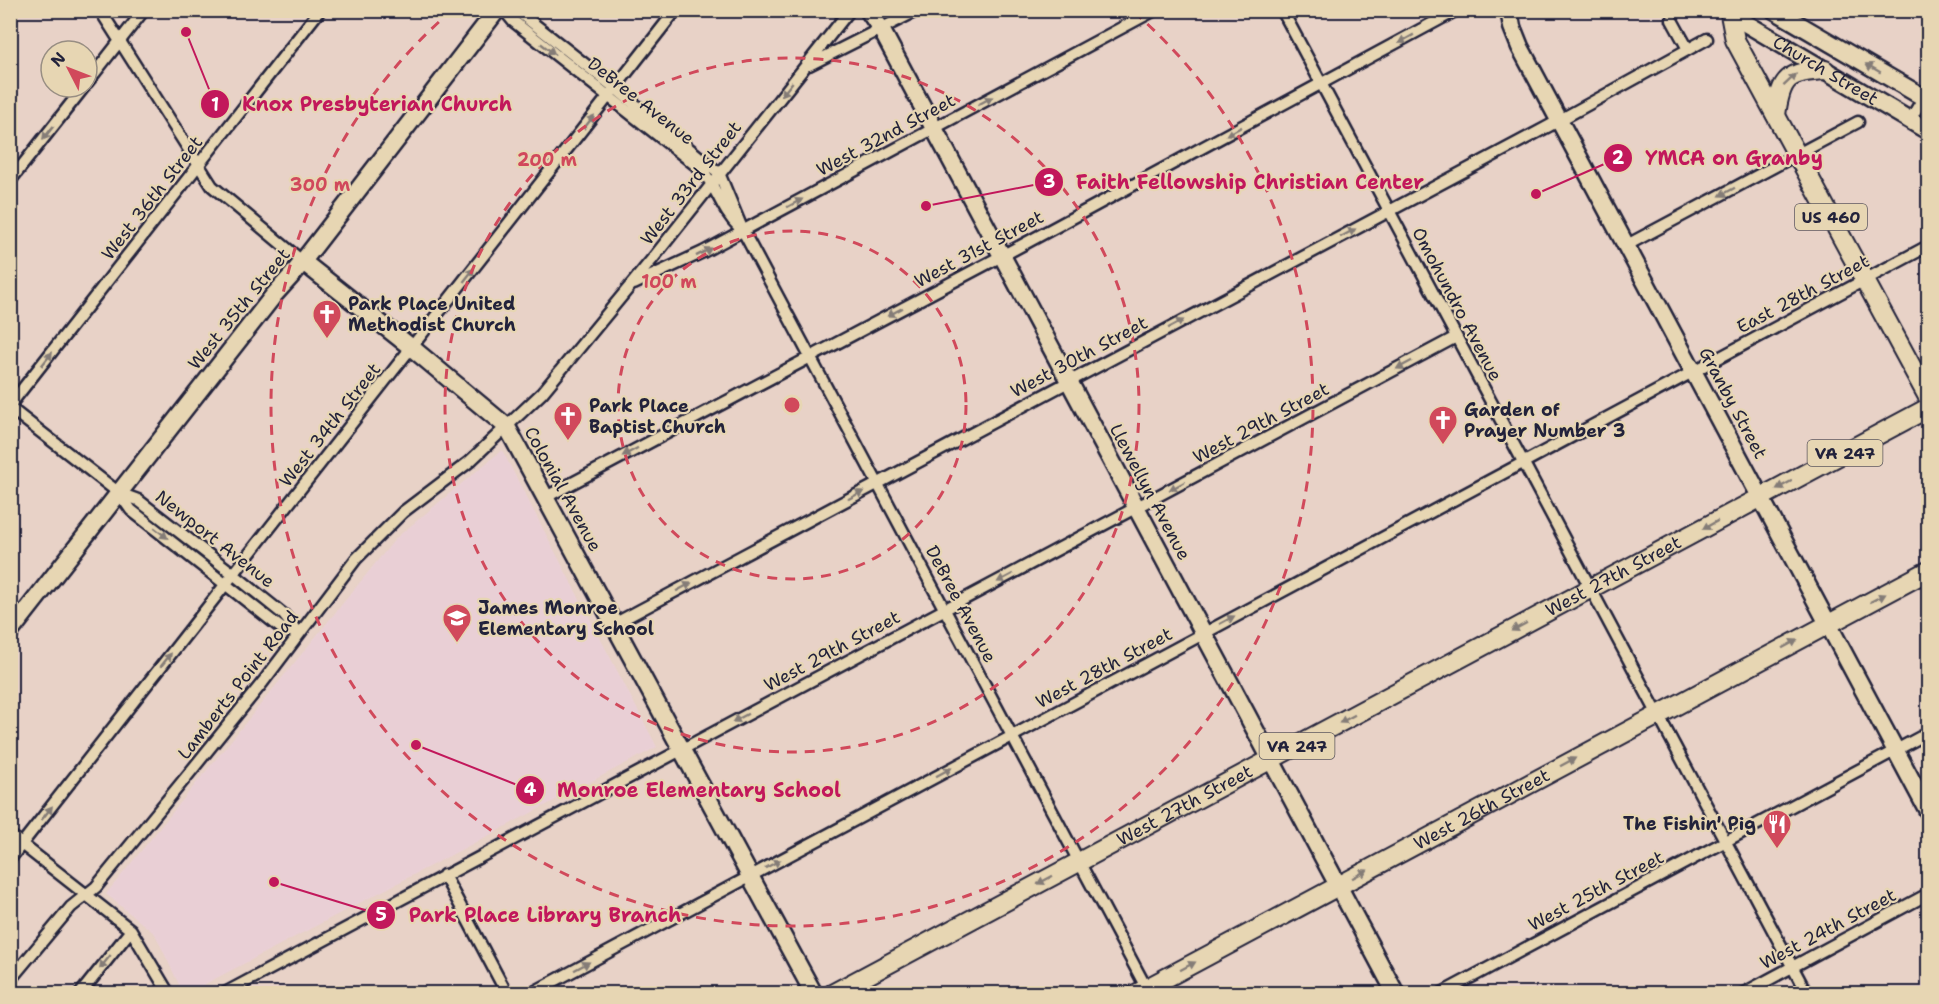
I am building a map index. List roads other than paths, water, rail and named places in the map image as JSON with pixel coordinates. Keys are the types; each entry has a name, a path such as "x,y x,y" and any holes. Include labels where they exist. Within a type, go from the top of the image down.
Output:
{"main road":[{"name":"US 460","path":"1728,12 1735,40 1929,397"},
{"path":"1776,115 1778,98 1787,80 1802,71 1825,70"},
{"name":"VA 247","path":"1761,497 1929,408"},
{"name":"West 27th Street","path":"832,993 1761,497"},
{"name":"West 26th Street","path":"1144,992 1658,714 1929,571"}],"street":[{"name":"Colonial Avenue","path":"100,10 212,186 507,427 749,877 814,993"},
{"path":"99,68 144,10"},
{"name":"West 36th Street","path":"10,406 320,10"},
{"name":"West 35th Street","path":"10,632 497,10"},
{"name":"DeBree Avenue","path":"504,10 513,21 612,92"},
{"name":"DeBree Avenue","path":"512,10 520,14 702,170 716,178 730,219 743,231 1080,861 1144,992"},
{"name":"West 34th Street","path":"10,859 676,10"},
{"name":"West 33rd Street","path":"507,427 542,393 632,285 850,10"},
{"name":"Llewellyn Avenue","path":"868,10 881,29 1396,993"},
{"path":"804,67 918,10"},
{"name":"West 32nd Street","path":"632,285 743,231 1155,10"},
{"name":"Omohundro Avenue","path":"1282,10 1807,993"},
{"name":"West 31st Street","path":"546,497 1002,256 1457,10"},
{"name":"Granby Street","path":"1509,10 1512,27 1520,47 1929,811"},
{"name":"Church Street","path":"1774,10 1927,96"},
{"name":"Church Street","path":"1728,12 1929,131"},
{"path":"1672,20 1688,49"},
{"name":"West 30th Street","path":"614,624 1560,120 1707,39"},
{"path":"1910,120 1927,96"},
{"path":"10,181 75,99"},
{"path":"1627,245 1858,122"},
{"name":"East 28th Street","path":"1693,371 1929,246"},
{"name":"West 29th Street","path":"223,993 1456,337"},
{"name":"West 28th Street","path":"531,993 1693,371"},
{"name":"Newport Avenue","path":"10,406 119,493 131,510 226,585 281,628 299,634"},
{"name":"Lamberts Point Road","path":"10,980 71,907 96,887 187,776 356,559 403,512 469,462 507,427"},
{"name":"Newport Avenue","path":"119,493 138,500 234,574 283,614 299,634"},
{"name":"West 25th Street","path":"1440,993 1929,733"},
{"path":"10,835 131,930 169,993"},
{"path":"444,875 507,993"},
{"name":"West 24th Street","path":"1742,993 1929,894"},
{"path":"80,993 131,930"}],"place":[{"name":"Knox Presbyterian Church","path":"186,32"},
{"name":"YMCA on Granby","path":"1536,194"},
{"name":"Faith Fellowship Christian Center","path":"926,206"},
{"name":"Park Place United Methodist Church","path":"327,340"},
{"name":"Park Place Baptist Church","path":"568,442"},
{"name":"Garden of Prayer Number 3","path":"1443,446"},
{"name":"James Monroe Elementary School","path":"457,644"},
{"name":"Monroe Elementary School","path":"416,745"},
{"name":"The Fishin' Pig","path":"1777,850"},
{"name":"Park Place Library Branch","path":"274,882"}]}
